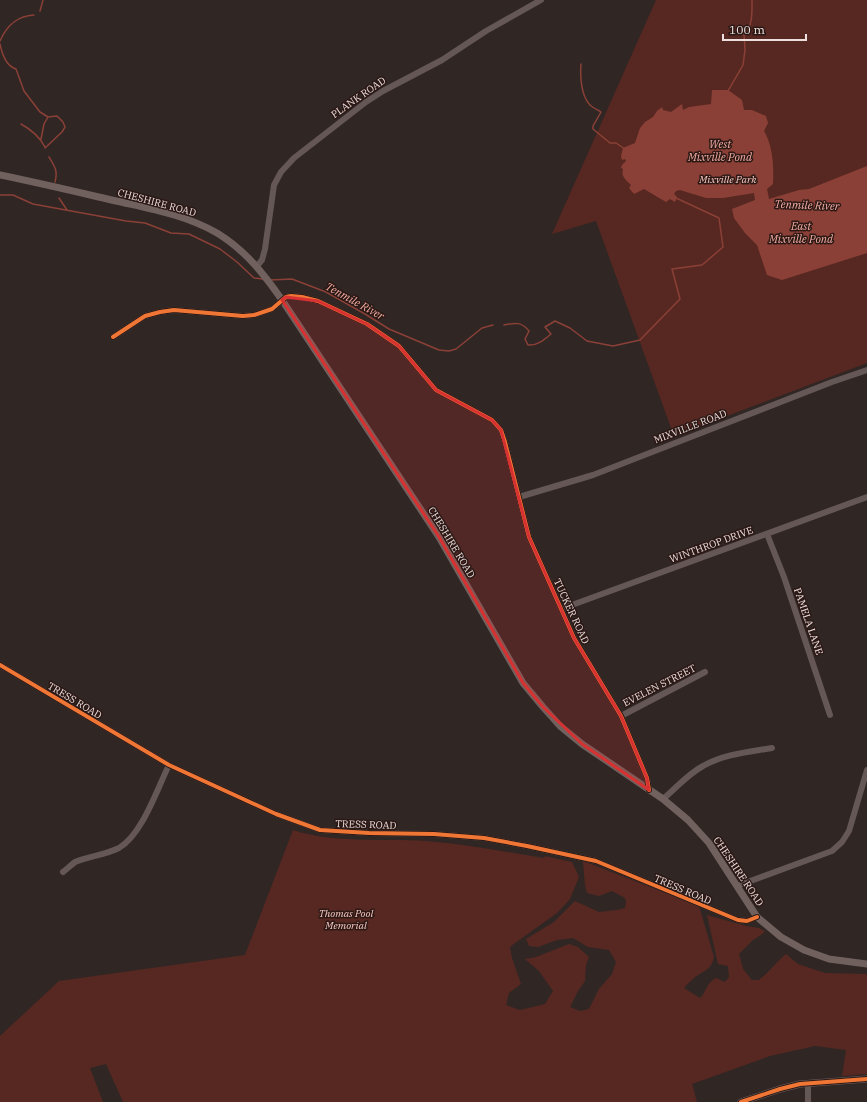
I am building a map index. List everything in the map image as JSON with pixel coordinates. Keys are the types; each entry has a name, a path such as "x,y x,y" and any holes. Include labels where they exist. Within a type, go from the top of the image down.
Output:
{"main road":[{"name":"CHESHIRE ROAD","path":"0,175 99,196 188,219 218,234 241,251 265,275 439,537 523,683 543,707 560,726 582,744 663,799 688,820 709,844 757,917 780,937 804,950 829,960 867,964"},
{"path":"741,1102 780,1089 808,1083 867,1079"}],"street":[{"name":"PLANK ROAD","path":"257,266 262,260 265,249 274,185 281,172 294,158 366,102 383,91 442,60 486,31 540,0"},
{"name":"TUCKER ROAD","path":"282,300 291,296 318,301 368,324 399,346 436,390 492,420 500,430 505,442 530,537 574,638 621,716 647,778 649,790"},
{"path":"113,337 145,316 160,312 174,310 230,315 254,315 272,309 282,300"},
{"name":"MIXVILLE ROAD","path":"519,497 594,475 867,370"},
{"name":"WINTHROP DRIVE","path":"561,609 867,497"},
{"name":"PAMELA LANE","path":"767,534 784,576 830,715"},
{"name":"TRESS ROAD","path":"0,665 169,765 276,814 320,830 370,833 434,834 484,838 527,846 596,861 738,920 747,921 757,917"},
{"name":"EVELEN STREET","path":"621,716 706,672"},
{"path":"663,799 703,766 720,758 772,748"},
{"path":"63,872 75,863 118,848 128,842 142,824 169,765"},
{"path":"737,886 832,851 842,842 849,831 867,770"},
{"path":"808,1083 808,1102"}],"highlighted area":[{"path":"286,297 318,301 367,324 399,346 436,390 492,420 501,430 529,537 574,638 621,716 647,778 649,790 582,744 543,707 523,683 439,537 282,300"}],"green space":[{"name":"Mixville Park","path":"656,0 867,0 867,363 674,436 596,221 552,234"},
{"name":"Thomas Pool Memorial","path":"293,830 342,839 441,842 544,858 545,856 572,862 579,877 570,899 557,913 510,947 512,958 521,984 509,993 506,1005 520,1010 545,1004 553,991 539,971 525,959 536,957 569,944 578,947 589,957 586,965 585,981 570,1007 580,1011 589,1009 599,989 612,974 616,962 609,950 588,947 573,938 557,940 538,947 529,946 526,939 554,922 575,901 599,912 625,908 625,898 612,891 599,896 587,893 583,861 699,906 714,957 709,968 693,979 684,988 700,998 712,980 716,978 725,982 729,977 728,966 718,964 707,915 746,926 759,928 765,931 753,940 739,954 743,969 752,980 761,979 786,954 798,964 825,973 867,974 867,1074 842,1076 846,1050 815,1046 770,1056 692,1084 697,1102 123,1102 106,1064 90,1068 103,1102 0,1102 0,1036 59,981 245,955"}],"water":[{"path":"712,90 728,90 742,100 744,110 752,110 766,116 768,123 764,131 771,150 773,171 773,184 767,189 769,199 799,190 809,189 867,166 867,253 782,280 767,275 757,245 745,233 734,218 732,209 755,200 754,193 723,198 706,198 680,190 676,191 674,194 677,197 675,202 670,199 666,202 644,189 634,194 629,188 631,185 624,177 623,169 621,168 626,161 625,159 622,160 621,156 623,148 635,143 640,128 662,107 663,110 671,112 682,104 683,110 689,107 711,104"}],"waterway":[{"path":"40,11 43,0"},
{"path":"728,91 743,65 745,50 744,34 750,23 752,14 752,0"},
{"path":"0,41 6,30 13,22 22,17 34,15"},
{"path":"0,44 5,59 16,69 24,91 40,112 48,117 57,116 63,122 65,127 62,132 45,148"},
{"path":"581,64 581,80 587,101 590,105 601,112 593,126 593,129 610,143 616,143 625,149"},
{"path":"41,139 44,124 48,117"},
{"path":"21,124 35,134 45,147"},
{"path":"49,157 55,169 55,182"},
{"name":"Tenmile River","path":"0,195 13,195 33,204 126,221 145,223 171,233 189,234 220,249 254,278 263,279"},
{"path":"59,198 67,210"},
{"name":"Tenmile River","path":"504,325 520,324 526,328 529,331 525,339 528,345 537,344 551,334 545,327 555,321 570,328 587,341 613,346 640,340 680,299 672,269 702,265 723,247 719,218 676,198"},
{"name":"Tenmile River","path":"270,280 292,279 326,292 389,329 439,350 449,351 456,349 482,328 493,325"}],"cycle path":[{"path":"113,337 145,316 160,312 174,310 243,316 254,315 272,309 286,297 302,297 318,301 367,324 399,346 436,390 492,420 501,430 505,442 529,537 574,638 621,716 647,778 649,790"},
{"path":"0,665 169,765 276,814 320,830 369,833 434,834 484,838 527,846 596,861 738,920 747,921 757,917"},
{"path":"741,1102 800,1084 867,1079"}],"water label":[{"name":"West Mixville Pond","path":"720,150"},
{"name":"East Mixville Pond","path":"801,232"}]}
